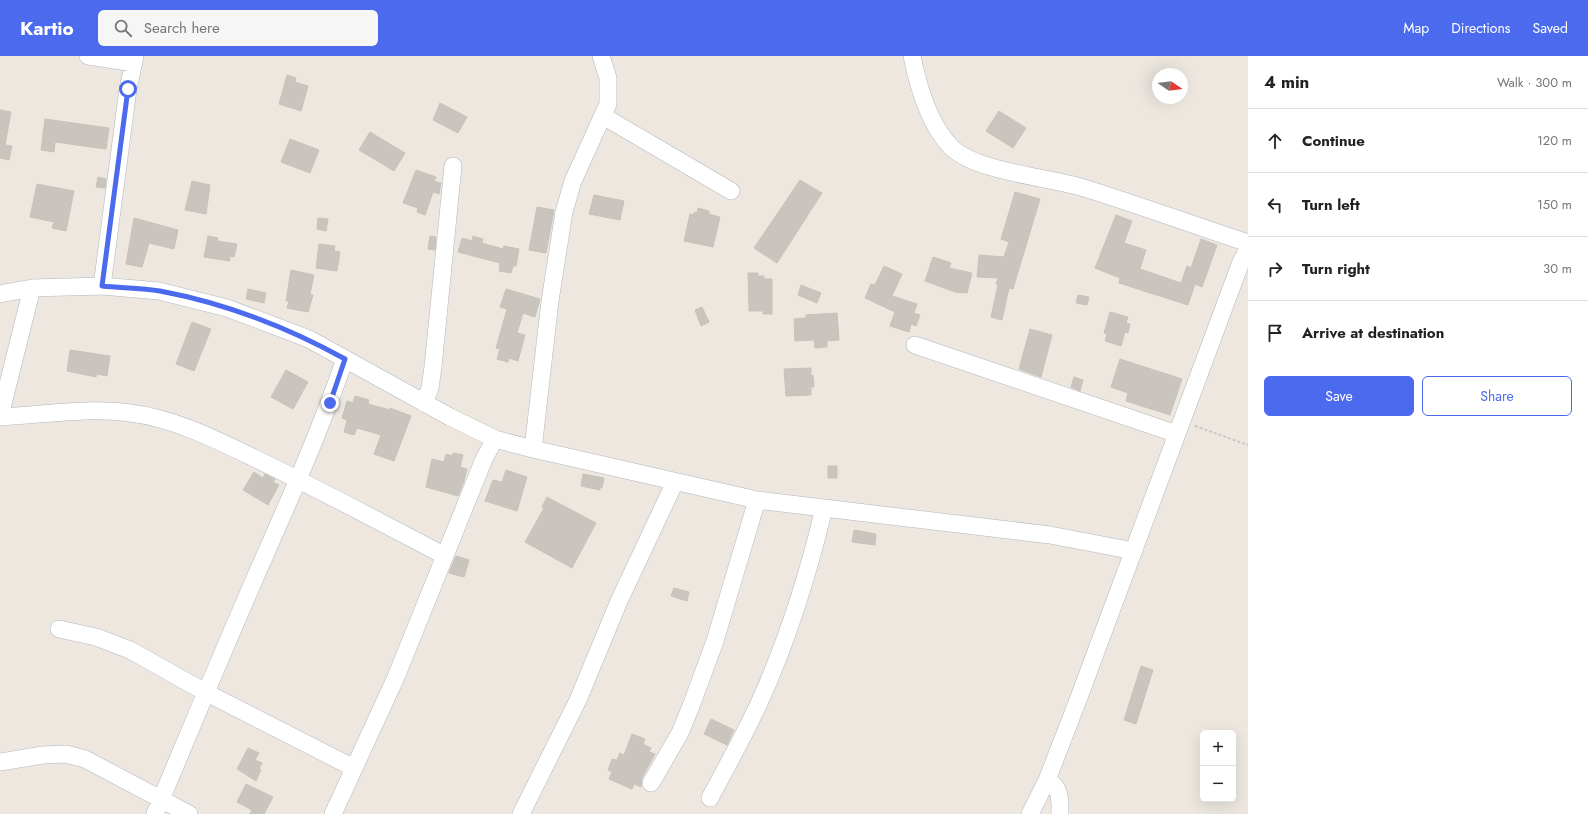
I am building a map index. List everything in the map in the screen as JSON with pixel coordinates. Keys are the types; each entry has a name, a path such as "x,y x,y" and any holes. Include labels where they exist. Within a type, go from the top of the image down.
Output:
{"street":[{"path":"88,56 134,60 128,89 102,286"},
{"path":"533,450 550,301 564,212 573,181 604,116 608,104 608,78 602,56"},
{"path":"912,56 918,84 930,115 951,147 967,158 1022,175 1082,187 1248,243"},
{"path":"604,116 731,191"},
{"path":"424,403 430,388 434,367 453,166"},
{"path":"1030,814 1047,780 1241,262 1248,249"},
{"path":"0,294 32,288 102,286 159,291 227,308 309,340 424,403 495,439 533,450 757,500 1050,536 1134,551"},
{"path":"32,288 0,417 107,410 132,413 207,436 298,479 445,556"},
{"path":"915,345 1180,428"},
{"path":"158,807 205,692 330,403 345,359"},
{"path":"333,814 396,677 484,459 495,439"},
{"path":"520,814 578,700 619,601 675,482"},
{"path":"651,783 680,733 691,706 715,641 757,500"},
{"path":"710,798 760,702 792,621 814,553 824,508"},
{"path":"59,630 96,637 130,650 205,692 354,768"},
{"path":"0,762 43,755 66,754 79,757 85,759 158,807 189,814"},
{"path":"1047,780 1054,784 1060,794 1060,814"}],"path":[{"path":"1180,428 1248,445"}],"building":[{"path":"287,75 296,78 295,82 308,86 301,111 279,104"},
{"path":"440,103 467,117 458,133 433,120"},
{"path":"0,110 11,112 5,145 12,146 9,160 0,158"},
{"path":"999,111 1026,128 1013,148 986,131"},
{"path":"45,119 109,128 106,149 55,142 54,152 41,150"},
{"path":"370,132 405,153 394,171 359,150"},
{"path":"290,139 319,150 310,173 281,162"},
{"path":"416,170 436,177 434,181 441,183 439,194 433,192 425,215 417,212 418,208 403,203"},
{"path":"98,177 106,179 105,188 96,187"},
{"path":"800,180 822,193 777,263 754,248"},
{"path":"192,181 210,185 206,214 185,210"},
{"path":"37,184 74,191 66,231 52,228 54,222 30,217"},
{"path":"1015,192 1040,199 1013,289 1009,288 1002,320 991,317 998,285 996,284 998,278 977,277 979,255 1004,257 1009,242 1001,239"},
{"path":"594,195 624,201 620,220 589,214"},
{"path":"537,207 554,210 546,253 529,250"},
{"path":"698,208 709,211 709,214 720,217 713,247 684,241 690,214 694,215 694,212 697,213"},
{"path":"1116,215 1132,221 1124,243 1146,250 1140,269 1181,283 1187,266 1191,268 1201,239 1217,245 1202,287 1195,284 1188,305 1119,283 1120,278 1095,268"},
{"path":"134,218 178,230 174,249 149,243 142,267 126,264"},
{"path":"318,218 328,219 326,231 317,229"},
{"path":"208,236 218,238 217,241 237,244 234,257 230,256 230,261 204,257"},
{"path":"430,236 436,237 435,250 428,249"},
{"path":"473,236 483,239 482,243 503,249 504,246 519,249 516,266 513,266 511,273 499,271 500,263 458,252 462,238 472,241"},
{"path":"319,244 335,246 334,251 340,252 337,271 316,268"},
{"path":"933,257 951,263 949,268 972,273 967,293 955,292 925,281"},
{"path":"884,266 902,274 892,296 917,304 914,313 920,315 916,326 911,324 909,332 890,326 895,312 865,298 871,284 875,285"},
{"path":"291,270 314,275 310,294 313,295 308,312 287,308 289,301 286,301"},
{"path":"748,273 758,273 758,276 764,276 764,279 772,279 772,314 763,314 763,311 749,311"},
{"path":"801,285 821,293 817,303 798,295"},
{"path":"248,289 266,293 264,303 246,299"},
{"path":"506,289 540,299 535,317 523,313 517,333 525,335 518,361 509,358 508,362 497,359 500,349 496,348 507,309 500,307"},
{"path":"1078,295 1089,297 1087,305 1076,303"},
{"path":"702,307 709,322 701,326 695,310"},
{"path":"1110,312 1128,317 1126,323 1130,324 1128,333 1125,332 1121,346 1105,341 1107,334 1104,333"},
{"path":"837,313 839,340 827,341 827,347 815,348 814,340 795,341 794,319 806,318 806,315"},
{"path":"192,322 211,329 194,371 176,364"},
{"path":"1030,329 1052,335 1041,377 1019,369"},
{"path":"70,350 110,356 107,376 97,374 96,377 67,371"},
{"path":"1120,359 1182,379 1170,415 1126,401 1128,393 1111,387"},
{"path":"811,368 811,376 813,375 814,387 811,387 811,395 786,396 784,369"},
{"path":"286,370 308,382 293,409 271,397"},
{"path":"1074,377 1083,380 1080,391 1071,387"},
{"path":"355,396 369,400 368,404 390,410 390,408 411,416 394,461 374,454 381,435 357,428 354,435 344,432 347,420 342,418 347,401 353,403"},
{"path":"453,453 463,455 460,467 467,469 458,496 426,487 432,459 444,462 446,454 453,456"},
{"path":"828,466 837,466 837,478 828,478"},
{"path":"506,470 527,477 517,511 485,501 493,480 502,482"},
{"path":"254,472 263,478 265,474 275,479 273,482 279,485 268,505 243,490"},
{"path":"583,474 604,478 602,488 600,487 600,490 581,486"},
{"path":"547,497 596,523 572,568 525,542 544,508 542,507"},
{"path":"854,530 876,534 875,545 852,542"},
{"path":"456,556 469,560 464,577 449,573"},
{"path":"674,588 689,592 687,601 671,596"},
{"path":"1141,666 1153,670 1136,724 1124,720"},
{"path":"711,719 734,730 727,745 704,734"},
{"path":"632,734 645,739 643,744 651,748 649,752 655,754 642,778 641,787 634,784 632,789 609,779 612,772 608,770 612,759 617,760 620,753 624,755"},
{"path":"248,748 259,753 255,760 262,763 259,769 261,770 256,781 237,769"},
{"path":"246,784 273,797 264,814 250,814 252,810 237,802"}],"route":[{"path":"128,89 102,286 159,291 227,308 309,340 345,359 330,403"}]}
